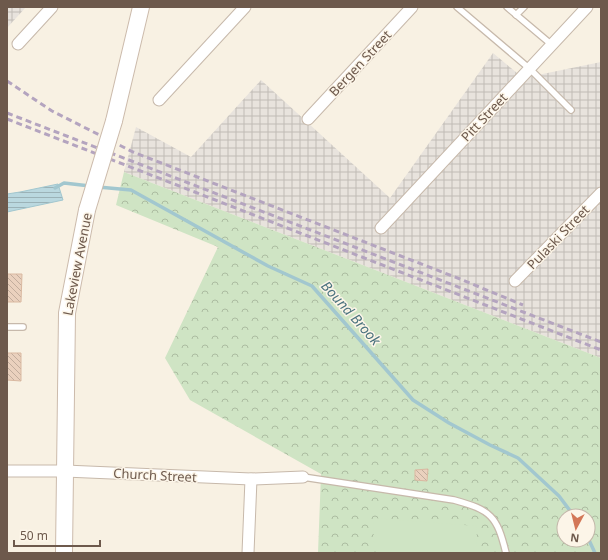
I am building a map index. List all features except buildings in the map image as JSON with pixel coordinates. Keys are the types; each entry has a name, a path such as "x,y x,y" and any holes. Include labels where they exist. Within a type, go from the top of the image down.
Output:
{"main road":[{"name":"Lakeview Avenue","path":"64,553 67,313 87,210 114,120 142,7"}],"street":[{"path":"18,44 52,7"},
{"path":"159,100 245,7"},
{"name":"Bergen Street","path":"308,119 412,7"},
{"name":"Pitt Street","path":"382,228 587,7"},
{"name":"Pulaski Street","path":"515,281 601,193"},
{"name":"Church Street","path":"7,471 65,471 251,479 303,477"},
{"path":"248,553 251,479"}],"lane":[{"path":"457,7 530,69 571,110"},
{"path":"506,7 552,45"},
{"path":"516,15 524,7"},
{"path":"7,327 23,327"},
{"path":"303,477 454,500 470,504 484,511 495,520 500,531 506,553"}],"shaded area":[{"path":"7,7 26,7 7,28"},
{"path":"493,53 523,78 601,62 601,358 124,172 136,127 191,157 261,80 390,198"}],"green space":[{"path":"124,172 601,358 601,553 318,553 321,474 190,400 165,358 218,247 116,205"},
{"path":"373,518 477,526 476,553 378,553 374,542"}],"water":[{"path":"58,184 63,200 7,212 7,194"}],"waterway":[{"name":"Bound Brook","path":"55,188 64,183 90,186"},
{"name":"Bound Brook","path":"98,187 131,190 268,266 312,286 413,400 449,423 518,458 559,496 568,508"},
{"name":"Bound Brook","path":"593,548 595,553"}],"railway":[{"path":"7,81 52,111 133,152 523,305"},
{"path":"7,113 601,342"},
{"path":"7,119 601,350"}]}
